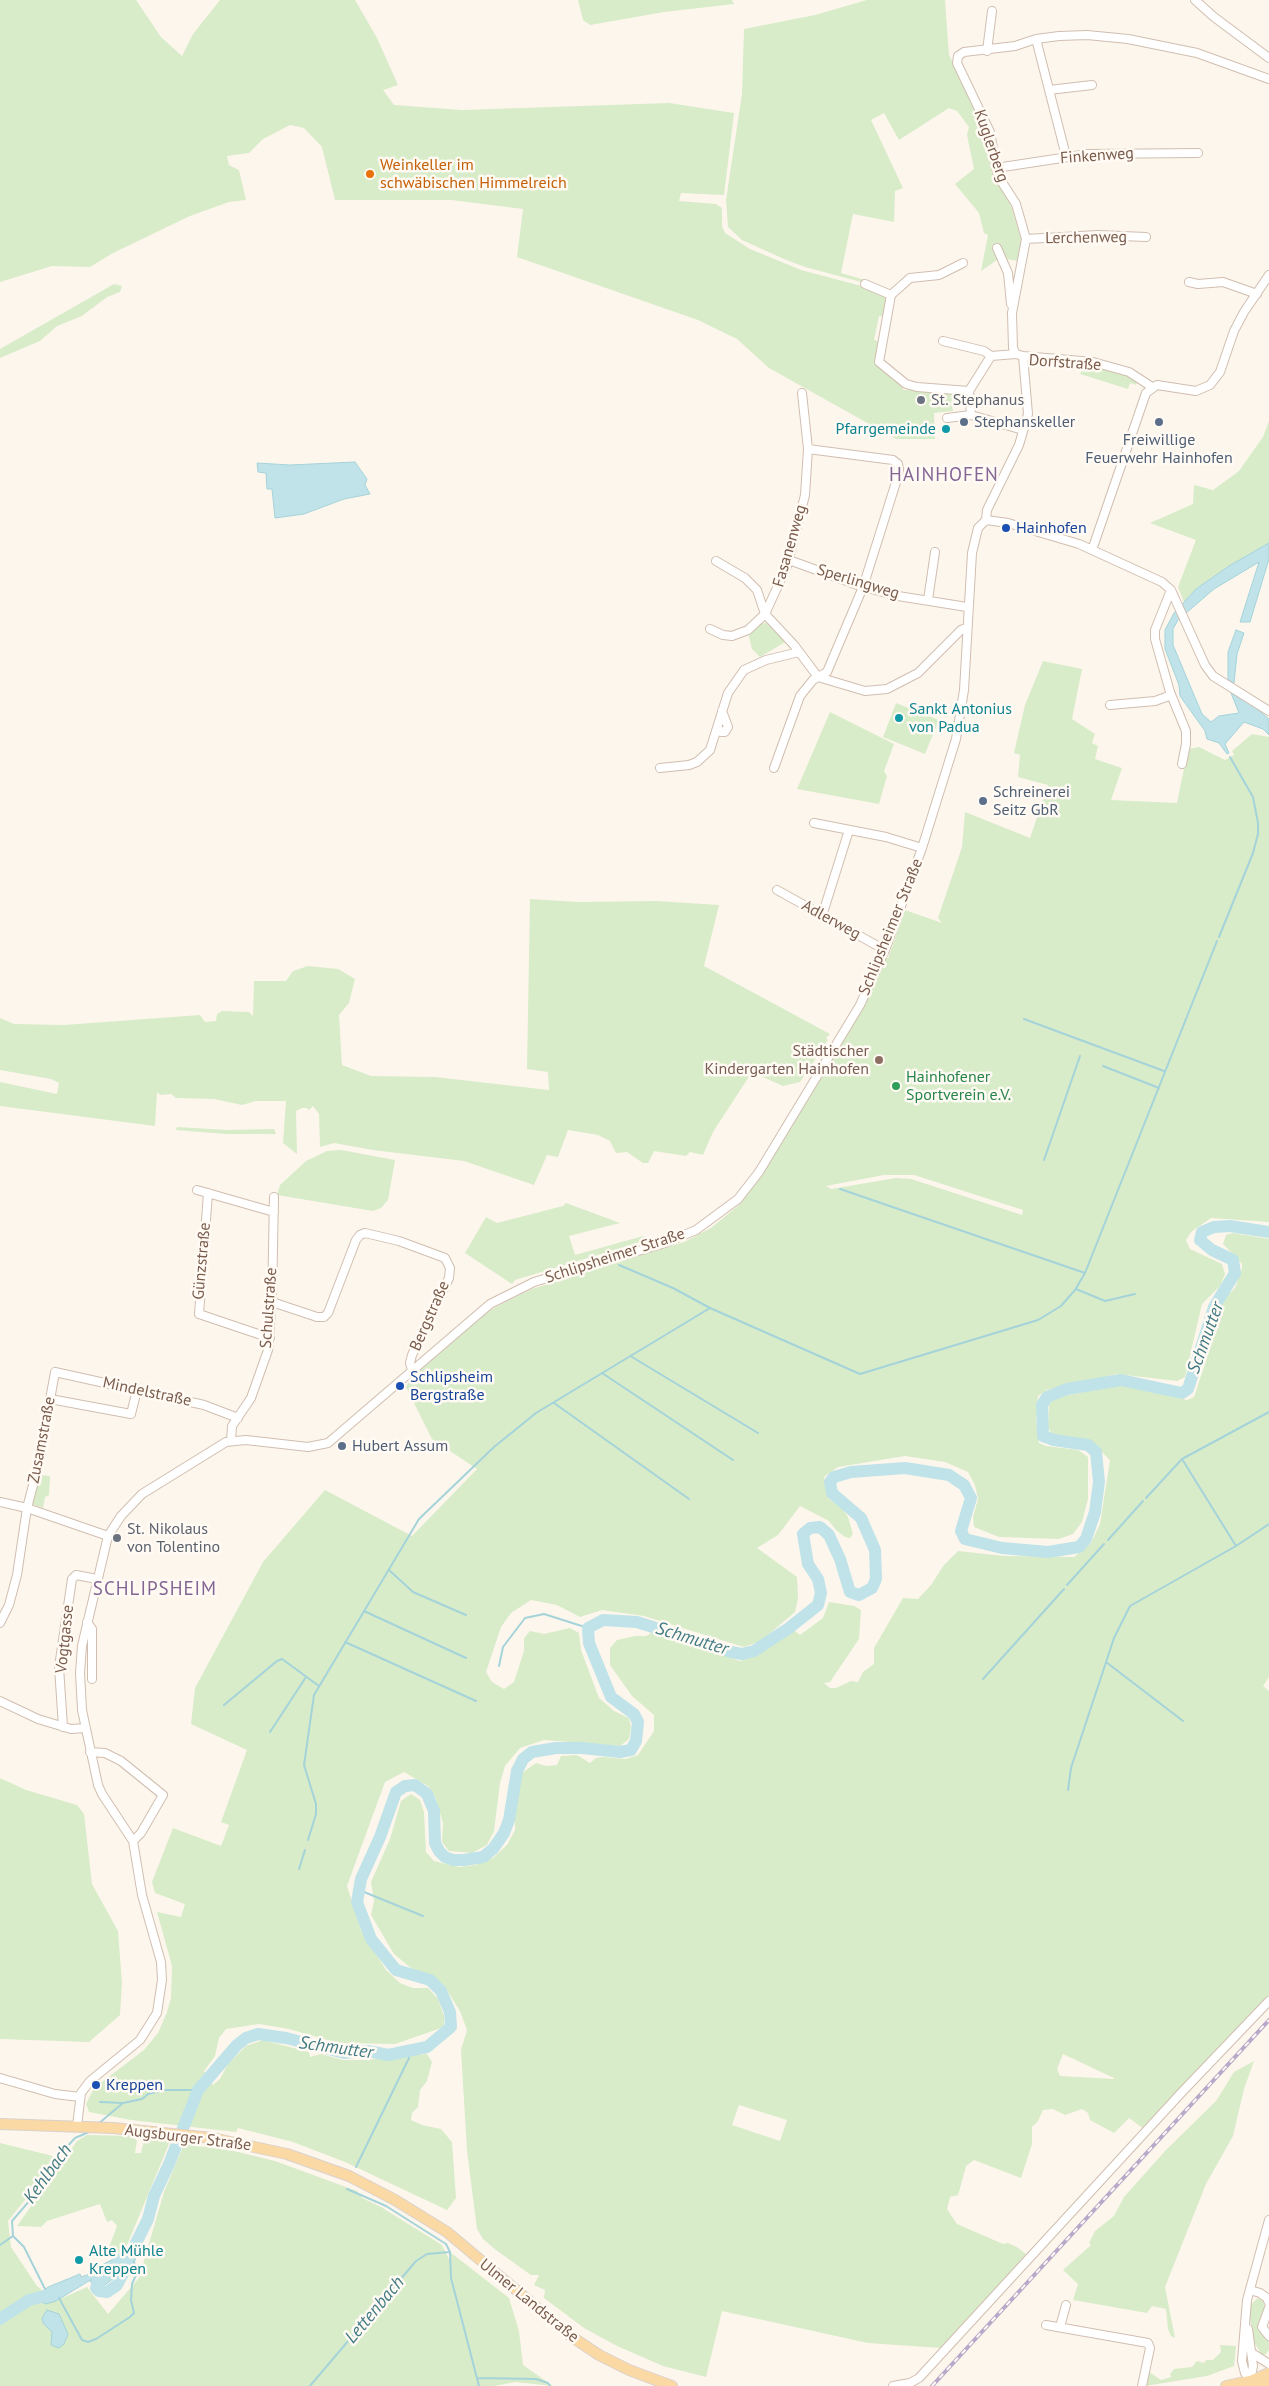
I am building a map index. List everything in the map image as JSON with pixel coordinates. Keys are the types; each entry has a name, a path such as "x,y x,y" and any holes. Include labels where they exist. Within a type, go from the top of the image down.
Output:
{"main road":[{"name":"Augsburger Straße","path":"0,2124 113,2128 194,2136 266,2149 351,2178 395,2200"},
{"name":"Ulmer Landstraße","path":"395,2200 447,2232 572,2337 599,2355 629,2370 672,2386"},
{"path":"1226,2386 1250,2381 1269,2373"},
{"path":"1250,2381 1269,2383"}],"street":[{"path":"1195,0 1214,17 1269,58"},
{"path":"987,51 992,12"},
{"name":"Kuglerberg","path":"1019,355 1013,348 1012,313 1026,239 1016,204 998,176 990,132 957,63 958,56 964,52 987,51 1036,39 1086,35 1128,39 1197,53 1269,79"},
{"path":"1036,39 1066,156"},
{"path":"1049,90 1092,85"},
{"name":"Finkenweg","path":"996,168 1066,156 1108,153 1198,153"},
{"name":"Lerchenweg","path":"1026,239 1098,235 1146,237"},
{"path":"997,248 1008,273 1012,313"},
{"path":"963,263 939,276 910,278 891,295 879,362 906,384 917,387 969,391"},
{"path":"1092,550 1146,393 1157,385 1196,391 1210,385 1220,372 1234,331 1269,275"},
{"path":"1189,282 1198,284 1222,282 1257,294"},
{"path":"865,284 891,295"},
{"path":"943,341 984,351 991,356 1019,355"},
{"name":"Dorfstraße","path":"986,520 987,510 1010,466 1028,414 1019,355 1093,362 1129,372 1152,387"},
{"path":"971,415 969,391 991,356"},
{"name":"Fasanenweg","path":"710,628 723,635 732,636 748,630 765,614 777,592 789,560 805,496 808,449 802,393"},
{"path":"947,418 971,415 1023,430"},
{"path":"774,768 800,696 818,676 827,672 864,587 898,476 898,464 893,460 808,449"},
{"path":"986,520 991,519 1008,523 1092,550 1162,582 1173,593 1204,665 1213,676 1269,711"},
{"name":"Schlipsheimer Straße","path":"79,2126 80,2097 90,2080 140,2040 151,2025 160,2002 162,1980 161,1962 142,1894 133,1840 102,1794 90,1752 86,1728 80,1673 87,1622 108,1536 121,1516 142,1494 220,1445 232,1441 246,1440 308,1447 328,1442 482,1310 513,1291 534,1282 665,1243 703,1226 738,1198 759,1172 860,1006 885,950 949,766 960,718 975,538 978,528 986,520"},
{"path":"928,600 935,552"},
{"name":"Sperlingweg","path":"789,560 864,587 898,596 968,607"},
{"path":"716,562 745,578 757,590 765,614 818,676 865,691 887,689 918,673 961,630 966,628"},
{"path":"1173,593 1155,630 1155,639 1170,692 1186,730 1186,744 1182,764"},
{"path":"660,768 689,765 697,762 710,750 728,693 744,670 766,660 799,652"},
{"path":"1110,705 1155,701 1169,696 1170,692"},
{"path":"814,823 886,837 922,848"},
{"path":"822,916 849,830"},
{"name":"Adlerweg","path":"778,890 885,950"},
{"path":"197,1190 274,1212"},
{"name":"Günzstraße","path":"208,1193 203,1238 199,1314 270,1338"},
{"name":"Schulstraße","path":"232,1441 230,1431 251,1398 270,1338 274,1196"},
{"name":"Bergstraße","path":"272,1302 317,1317 324,1317 328,1313 356,1240 365,1233 399,1241 445,1258 450,1268 449,1278 412,1355 410,1363 412,1370"},
{"name":"Mindelstraße","path":"55,1372 204,1405 238,1418"},
{"name":"Zusamstraße","path":"0,1623 9,1604 16,1575 27,1508 38,1466 55,1372"},
{"path":"50,1399 131,1414 137,1390"},
{"path":"0,1502 27,1508 108,1536"},
{"name":"Vogtgasse","path":"63,1727 59,1667 72,1579 76,1575 97,1579"},
{"name":"Schlipsheimer Straße","path":"87,1622 92,1630 92,1678"},
{"path":"0,1701 38,1720 63,1727 86,1728"},
{"path":"90,1752 105,1753 121,1761 163,1795 141,1834 133,1840"},
{"path":"893,2386 910,2383 919,2378 1269,2000"},
{"path":"0,2078 55,2094 80,2097"},
{"path":"1250,2381 1242,2361 1246,2316 1250,2290 1269,2220"},
{"path":"1250,2290 1260,2293 1267,2298 1269,2303"},
{"path":"1060,2327 1066,2305"},
{"path":"1269,2308 1262,2327 1269,2336"},
{"path":"1246,2316 1253,2366 1250,2381"},
{"path":"1046,2325 1148,2343 1150,2348 1142,2386"},
{"path":"1252,2353 1269,2364"}],"green space":[{"path":"0,0 136,0 161,37 182,56 193,34 220,0 355,0 377,38 398,85 383,90 394,105 462,110 669,103 734,113 724,195 681,193 679,201 716,204 722,208 722,226 725,233 750,249 801,270 858,285 883,294 886,299 885,317 879,316 874,340 880,342 874,361 903,384 903,390 934,390 957,395 958,397 951,401 953,411 934,413 935,439 896,439 769,368 737,339 698,320 517,257 523,209 451,200 335,200 322,147 304,128 290,125 263,139 249,153 227,156 229,165 239,170 246,200 229,202 190,216 113,253 90,267 52,266 0,282"},
{"path":"578,0 732,0 734,4 664,12 590,25 583,20"},
{"path":"867,0 945,0 949,55 987,133 994,171 1012,208 1022,243 1019,261 1000,258 981,271 988,235 984,233 979,213 955,184 974,169 967,135 969,127 957,111 949,108 899,140 884,113 871,120 903,188 895,191 894,222 853,214 841,273 865,280 865,283 805,267 784,259 742,240 728,227 726,200 742,94 744,29 815,15"},
{"path":"114,284 122,286 120,292 107,297 82,316 57,326 40,341 0,358 0,349"},
{"path":"1080,364 1096,365 1126,374 1138,380 1136,385 1130,383 1128,389 1080,374 1082,370 1077,368 1074,371 1075,366"},
{"path":"1269,421 1269,543 1211,578 1196,589 1184,602 1178,587 1196,540 1150,523 1193,504 1194,485 1213,490 1239,471 1263,437"},
{"path":"761,623 766,623 787,641 760,657 752,649 748,632"},
{"path":"1043,661 1082,669 1072,719 1095,734 1092,743 1098,746 1095,759 1122,768 1111,800 1177,803 1188,749 1199,747 1225,760 1234,755 1232,751 1252,734 1269,737 1269,1222 1211,1218 1191,1232 1186,1240 1190,1249 1222,1264 1225,1274 1220,1286 1202,1304 1185,1377 1177,1381 1117,1374 1047,1390 1038,1396 1036,1420 1039,1443 1046,1446 1078,1450 1088,1457 1088,1499 1082,1522 1073,1534 1059,1539 999,1537 974,1527 973,1517 978,1499 975,1485 968,1472 945,1462 905,1456 838,1467 824,1477 829,1499 842,1508 848,1517 853,1534 850,1538 845,1537 836,1530 829,1521 800,1506 778,1535 757,1548 797,1577 798,1599 795,1612 761,1641 744,1647 644,1616 602,1610 580,1617 557,1605 531,1600 511,1613 501,1627 486,1672 492,1682 504,1689 514,1682 524,1651 524,1638 530,1631 544,1634 570,1628 579,1633 581,1650 599,1698 614,1711 629,1718 631,1727 629,1739 620,1746 544,1740 520,1748 505,1766 500,1783 494,1831 487,1845 472,1853 449,1851 442,1842 443,1823 436,1799 428,1786 404,1772 385,1782 347,1886 361,1930 386,1970 400,1983 413,1988 428,1988 438,1999 444,2016 444,2027 395,2044 338,2043 289,2029 259,2024 226,2029 219,2038 215,2056 204,2071 213,2085 220,2079 228,2064 246,2046 263,2040 309,2052 310,2057 321,2054 343,2060 365,2060 427,2054 432,2062 427,2081 420,2090 418,2107 412,2113 411,2120 422,2125 441,2129 452,2142 456,2198 447,2210 345,2162 293,2142 238,2128 236,2132 131,2120 89,2112 86,2104 94,2088 144,2050 158,2033 167,2012 171,1998 172,1966 157,1912 181,1917 185,1904 155,1893 152,1882 173,1828 221,1846 229,1825 221,1822 247,1750 191,1724 195,1688 263,1562 325,1490 412,1536 477,1469 432,1439 406,1387 410,1379 462,1332 489,1311 511,1299 532,1289 684,1242 711,1228 739,1205 763,1174 874,984 885,958 888,958 905,910 942,923 938,918 962,847 965,812 1030,838 1048,785 1018,777 1020,755 1014,753 1025,705","holes":["884,1175 914,1175 1023,1210 1022,1215 911,1179 896,1178 831,1189 826,1186"]},
{"path":"896,703 939,720 925,754 883,737"},
{"path":"830,712 894,744 884,771 887,776 879,804 797,789"},
{"path":"530,899 578,902 656,901 719,905 704,966 830,1034 826,1038 828,1040 800,1082 783,1086 752,1072 713,1132 703,1155 690,1152 686,1156 654,1151 648,1163 643,1163 627,1152 616,1153 610,1141 598,1135 568,1130 558,1157 547,1155 534,1185 464,1161 373,1150 334,1143 320,1147 319,1114 313,1106 309,1110 302,1108 296,1111 297,1154 283,1143 286,1101 256,1101 242,1105 214,1099 176,1098 171,1094 160,1095 157,1092 155,1126 0,1106 0,1082 57,1094 59,1083 51,1079 0,1070 0,1018 14,1024 64,1025 200,1015 205,1022 216,1021 217,1014 222,1011 249,1012 253,1016 254,981 286,981 293,971 308,966 338,969 355,979 349,1003 339,1015 342,1065 371,1076 435,1077 549,1090 548,1072 527,1069"},
{"path":"177,1127 227,1130 274,1129 276,1134 226,1134 176,1130"},
{"path":"341,1150 395,1160 388,1200 381,1208 373,1211 277,1195 280,1185 306,1161 327,1151"},
{"path":"566,1203 620,1223 569,1236 575,1255 643,1236 644,1241 515,1280 512,1284 465,1253 486,1217 497,1223 563,1206"},
{"path":"1233,1233 1269,1239 1269,1677 1263,1686 1269,1691 1269,1997 1144,2129 1129,2118 1114,2133 1090,2120 1088,2113 1082,2109 1065,2115 1053,2109 1043,2110 1038,2121 1032,2127 1032,2144 1021,2178 974,2160 966,2166 958,2195 950,2197 947,2209 957,2224 1003,2244 1008,2243 1026,2254 1025,2260 941,2348 868,2343 722,2311 706,2377 663,2366 617,2346 584,2328 544,2298 545,2290 534,2285 539,2275 531,2275 496,2250 483,2239 477,2229 467,2151 461,2050 467,2030 460,2011 443,1984 411,1968 394,1954 371,1915 374,1901 371,1882 390,1839 401,1801 411,1794 420,1800 424,1812 426,1852 434,1861 459,1867 475,1865 493,1858 507,1845 515,1830 515,1814 522,1773 536,1763 546,1766 557,1765 561,1756 577,1755 590,1763 596,1758 603,1757 626,1759 638,1755 654,1731 654,1715 632,1696 610,1665 610,1648 617,1640 635,1636 646,1636 653,1632 740,1661 752,1657 795,1631 800,1635 823,1618 829,1602 854,1606 861,1610 859,1639 830,1682 824,1683 830,1688 836,1688 851,1681 858,1682 863,1672 874,1664 874,1648 903,1598 918,1599 931,1585 944,1565 958,1551 1004,1556 1074,1557 1091,1543 1100,1524 1110,1460 1092,1442 1053,1435 1048,1428 1049,1403 1052,1398 1122,1385 1187,1400 1194,1397 1216,1330 1219,1304 1235,1288 1242,1268 1242,1264 1223,1244 1226,1235","holes":["1063,2054 1114,2078 1114,2079 1060,2076 1057,2069","739,2105 787,2120 780,2141 732,2125"]},
{"path":"40,1475 50,1476 49,1495 45,1497 43,1508 32,1504"},
{"path":"0,1778 26,1790 77,1805 84,1814 92,1884 118,1931 122,1983 120,2015 89,2042 0,2039"},
{"path":"1254,2061 1244,2089 1233,2136 1206,2184 1165,2287 1175,2338 1171,2336 1168,2329 1166,2309 1152,2306 1147,2313 1073,2300 1078,2284 1063,2270 1091,2245 1089,2243 1095,2231 1114,2216 1124,2197 1165,2151 1216,2101 1234,2072"},
{"path":"87,2135 133,2136 137,2141 135,2153 141,2153 143,2144 150,2137 171,2139 125,2250 105,2258 117,2226 112,2220 107,2222 100,2204 47,2221 41,2227 17,2226 77,2141"},
{"path":"0,2143 53,2156 33,2190 8,2221 11,2247 37,2286 56,2301 87,2287 108,2314 139,2278 164,2192 184,2144 234,2151 275,2161 357,2191 362,2198 381,2207 442,2245 450,2261 450,2252 509,2298 519,2331 523,2365 553,2386 515,2382 494,2386 0,2386"},
{"path":"1258,2298 1263,2301 1265,2310 1259,2323 1259,2329 1269,2339 1269,2350 1263,2357 1254,2342 1250,2318 1251,2304"},
{"path":"1220,2345 1236,2346 1234,2366 1207,2376 1145,2386 1148,2371 1161,2380 1171,2377 1170,2374 1174,2369 1192,2367 1197,2361 1204,2363 1206,2360 1213,2360 1221,2352"}],"water":[{"path":"355,462 367,479 365,485 370,494 344,499 304,514 275,518 272,489 267,489 266,473 258,472 257,463 290,465"},
{"path":"1269,543 1269,559 1250,622 1240,622 1259,562 1214,589 1178,620 1173,629 1173,645 1202,714 1211,722 1219,716 1239,713 1231,693 1251,704 1269,719 1269,735 1263,729 1244,722 1225,744 1229,753 1227,754 1219,743 1207,739 1205,731 1180,696 1179,685 1165,649 1165,630 1174,613 1196,589 1229,566"},
{"path":"1236,630 1244,633 1237,654 1234,683 1228,680 1228,652"},
{"path":"128,2249 135,2251 137,2254 134,2263 102,2287 94,2286 90,2281 92,2279 56,2301 46,2304 34,2299 48,2287 80,2274 81,2277 90,2274 89,2271 124,2254"},
{"path":"47,2310 59,2314 68,2334 64,2344 59,2348 51,2345 52,2332 43,2323 42,2318"}],"waterway":[{"path":"1219,937 1253,853 1258,834 1253,797 1230,757"},
{"path":"308,1840 316,1814 316,1804 304,1765 314,1695 419,1519 494,1447 536,1413 710,1308 860,1374 1038,1320 1061,1306 1075,1290 1085,1273 1217,941"},
{"path":"1024,1019 1164,1071"},
{"path":"1044,1160 1080,1056"},
{"path":"1103,1066 1159,1088"},
{"path":"840,1189 1085,1273"},
{"name":"Schmutter","path":"119,2261 132,2251 148,2219 154,2196 169,2164 198,2090 237,2045 246,2038 258,2034 286,2038 344,2053 368,2051 388,2055 427,2047 451,2027 450,2012 441,1991 430,1980 396,1970 371,1939 357,1902 361,1879 380,1837 396,1792 405,1786 415,1785 427,1794 434,1811 435,1843 445,1857 453,1860 483,1857 493,1849 504,1833 509,1820 517,1771 523,1759 532,1752 556,1748 582,1748 620,1752 631,1750 636,1741 638,1722 634,1714 611,1697 589,1643 588,1628 603,1620 637,1622 731,1652 742,1654 754,1651 789,1628 818,1605 821,1593 818,1579 808,1564 803,1534 810,1528 820,1527 829,1535 840,1559 850,1592 859,1595 872,1588 876,1579 875,1550 861,1518 832,1493 830,1482 834,1477 851,1472 905,1468 949,1475 964,1485 971,1498 961,1531 965,1539 1002,1548 1048,1552 1079,1547 1086,1539 1095,1512 1099,1482 1096,1452 1088,1445 1054,1440 1043,1436 1042,1405 1047,1397 1067,1389 1121,1380 1182,1393 1188,1389 1214,1307 1235,1273 1233,1260 1212,1250 1200,1240 1202,1232 1214,1227 1230,1226 1269,1232"},
{"path":"619,1265 673,1288 710,1308"},
{"path":"1076,1289 1105,1301 1135,1294"},
{"path":"632,1357 758,1433"},
{"path":"602,1373 733,1460"},
{"path":"554,1403 689,1499"},
{"path":"1146,1498 1182,1459 1269,1412"},
{"path":"1068,1790 1071,1768 1114,1638 1130,1606 1236,1546 1182,1459"},
{"path":"1108,1540 1143,1501"},
{"path":"1236,1546 1269,1524"},
{"path":"1067,1585 1104,1544"},
{"path":"389,1570 413,1592 466,1615"},
{"path":"983,1679 1064,1589"},
{"path":"364,1611 466,1658"},
{"path":"499,1666 503,1647 525,1618 544,1614 588,1628"},
{"path":"345,1642 476,1701"},
{"path":"224,1705 277,1661 282,1659 319,1686"},
{"path":"1106,1662 1183,1721"},
{"path":"270,1732 306,1677"},
{"path":"299,1869 305,1850"},
{"path":"359,1890 423,1916"},
{"name":"Lettenbach","path":"356,2167 409,2058 408,2051"},
{"path":"100,2102 123,2103 142,2099 148,2094 164,2090 198,2090"},
{"name":"Kehlbach","path":"98,2124 123,2103"},
{"name":"Kehlbach","path":"0,2245 13,2236 12,2221 37,2192 47,2169 75,2138 89,2132"},
{"name":"Lettenbach","path":"347,2189 386,2206 446,2244 450,2252 451,2278 479,2386"},
{"name":"Kehlbach","path":"13,2236 24,2247 45,2289"},
{"name":"Lettenbach","path":"310,2386 416,2261 427,2254 450,2252"},
{"name":"Schmutter","path":"96,2288 99,2291 107,2292 117,2285 124,2272 122,2260 118,2262"},
{"path":"59,2298 82,2340 88,2342 96,2339 134,2313 131,2300 132,2284 136,2275 134,2261"},
{"name":"Schmutter","path":"0,2319 29,2300 49,2295"},
{"path":"477,2378 536,2379 548,2383 550,2386"}],"railway":[{"path":"932,2386 1269,2020"}],"place":[{"name":"Weinkeller im schwäbischen Himmelreich","path":"370,174"},
{"name":"St. Stephanus","path":"921,400"},
{"name":"Stephanskeller","path":"964,422"},
{"name":"Freiwillige Feuerwehr Hainhofen","path":"1159,422"},
{"name":"Pfarrgemeinde","path":"946,429"},
{"name":"Hainhofen","path":"1006,528"},
{"name":"Sankt Antonius von Padua","path":"899,718"},
{"name":"Schreinerei Seitz GbR","path":"983,801"},
{"name":"Städtischer Kindergarten Hainhofen","path":"879,1060"},
{"name":"Hainhofener Sportverein e.V.","path":"896,1086"},
{"name":"Schlipsheim Bergstraße","path":"400,1386"},
{"name":"Hubert Assum","path":"342,1446"},
{"name":"St. Nikolaus von Tolentino","path":"117,1538"},
{"name":"Kreppen","path":"96,2085"},
{"name":"Alte Mühle Kreppen","path":"79,2260"}],"district":[{"name":"HAINHOFEN","path":"944,476"},
{"name":"SCHLIPSHEIM","path":"155,1590"}]}
